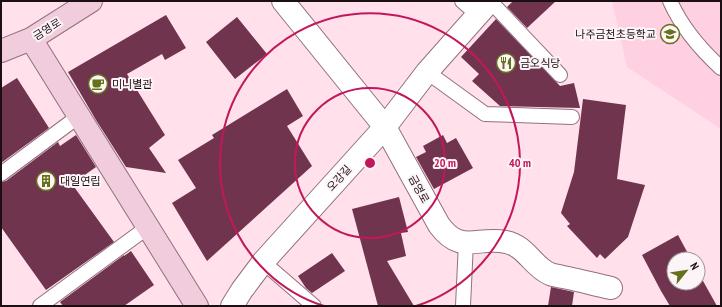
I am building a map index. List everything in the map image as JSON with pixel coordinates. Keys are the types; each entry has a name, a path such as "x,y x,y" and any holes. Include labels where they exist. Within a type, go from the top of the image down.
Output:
{"street":[{"name":"금영로","path":"1,51 31,39 91,1"},
{"name":"금영로","path":"283,1 385,126 439,224 449,236 455,240 466,242 507,242 518,247 541,268 550,274 611,288"},
{"name":"오강길","path":"232,306 263,262 385,126 427,72 486,6"},
{"path":"31,39 197,306"}],"lane":[{"path":"462,1 486,6 560,74"},
{"path":"670,1 677,17 689,35 721,68"},
{"path":"427,72 485,114 572,117"},
{"path":"1,174 79,116"},
{"path":"40,306 148,227"},
{"path":"463,306 466,242"},
{"path":"263,262 314,306"}],"shaded area":[{"name":"나주금천초등학교","path":"612,1 721,1 721,129 627,67"}],"building":[{"path":"513,1 556,1 527,28 507,7"},
{"path":"166,15 186,48 165,60 162,54 127,74 165,135 149,148 166,173 126,167 68,72"},
{"path":"237,17 267,54 235,79 206,42"},
{"path":"496,19 560,86 574,83 580,108 500,106 472,81 479,74 461,57"},
{"path":"17,78 49,128 1,163 1,88"},
{"path":"287,89 303,116 287,126 312,166 207,261 172,203 196,188 178,160 214,138 212,135"},
{"path":"583,99 626,105 617,179 645,185 628,237 605,259 600,254 597,258 567,226 570,224 561,213 574,172"},
{"path":"76,135 96,167 72,184 114,242 46,290 1,227 1,182 6,181 58,142 60,146"},
{"path":"443,135 447,143 456,138 473,168 434,189 416,157 426,152 423,146"},
{"path":"399,197 408,232 401,233 406,256 387,261 414,306 378,306 352,209"},
{"path":"678,235 687,251 666,251 666,291 706,291 706,286 717,306 670,306 642,255"},
{"path":"131,251 154,285 124,306 63,306 60,302"},
{"path":"332,253 345,271 312,293 306,288 298,276"},
{"path":"551,287 574,292 572,306 548,306"}],"place":[{"name":"나주금천초등학교","path":"670,34"},
{"name":"금오식당","path":"506,63"},
{"name":"미니별관","path":"98,84"},
{"name":"대일연립","path":"46,181"}]}
